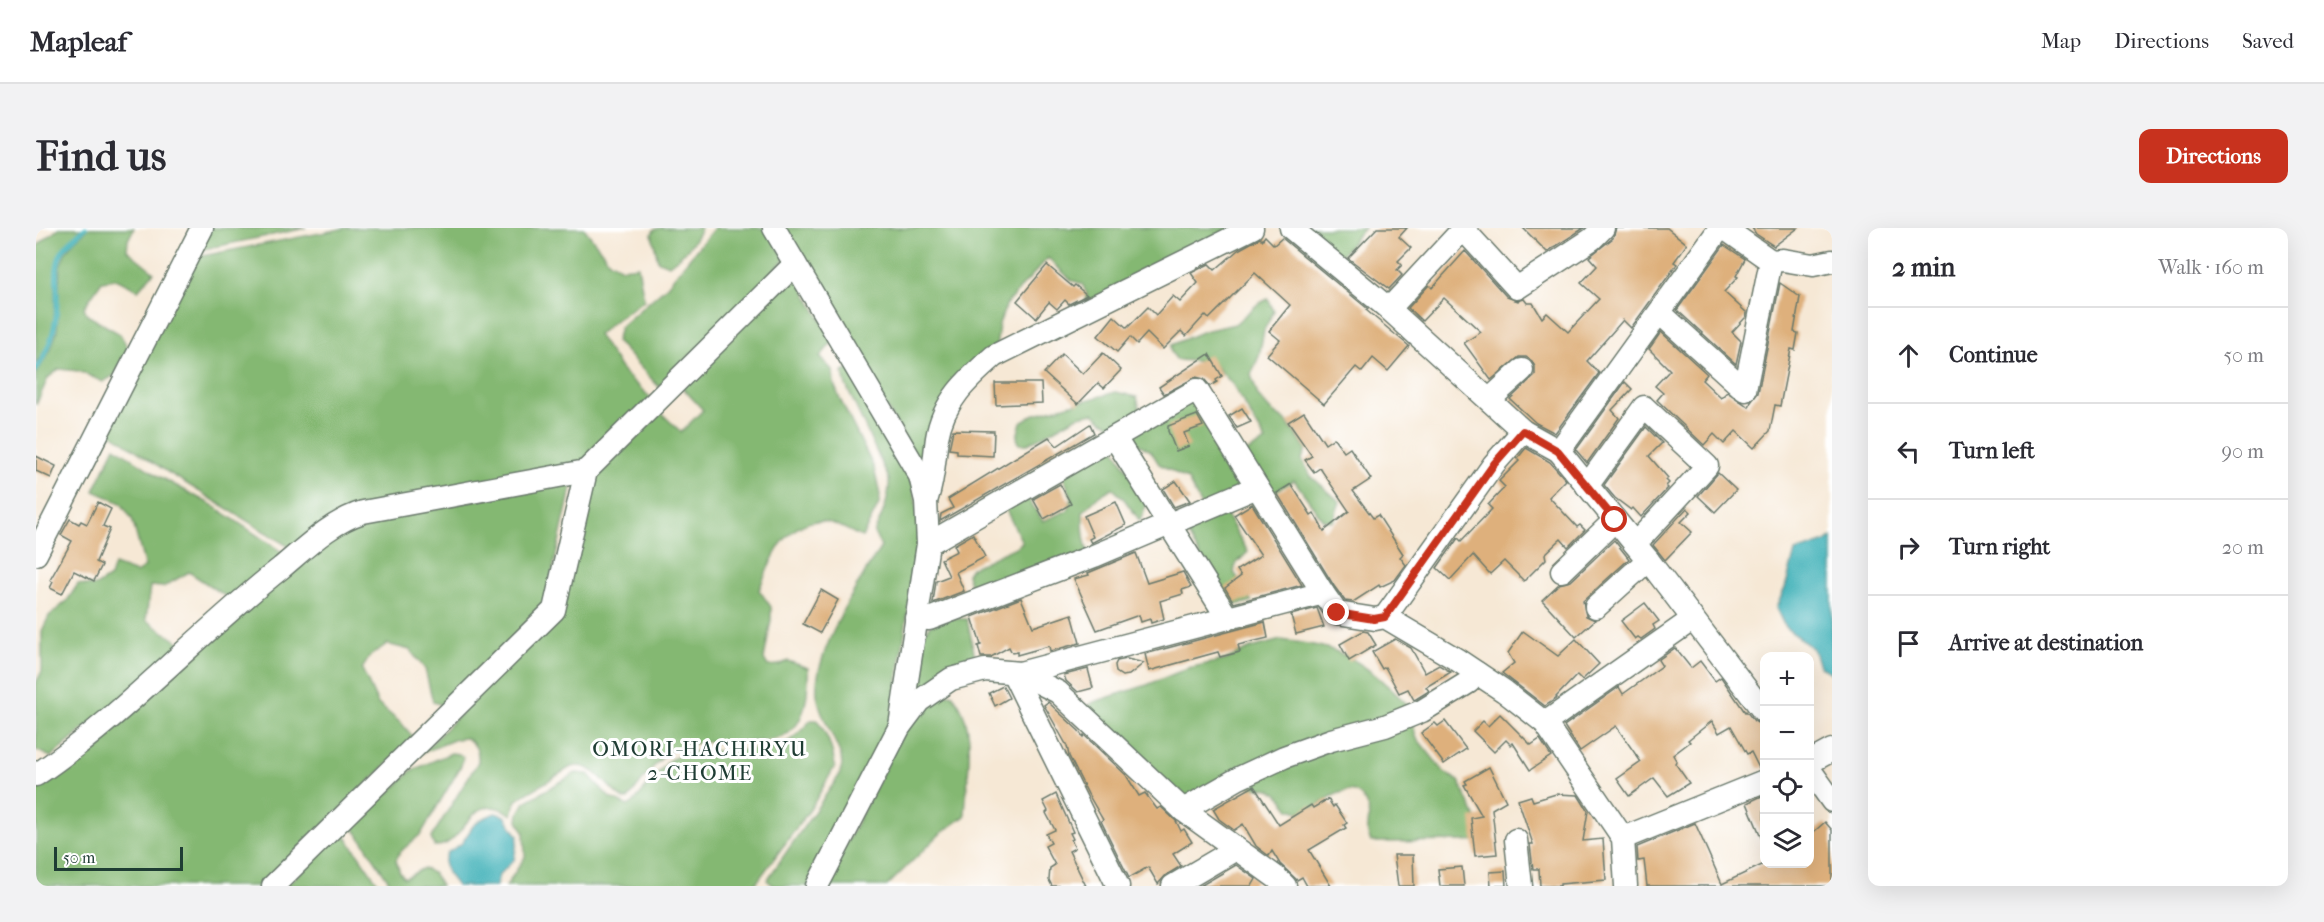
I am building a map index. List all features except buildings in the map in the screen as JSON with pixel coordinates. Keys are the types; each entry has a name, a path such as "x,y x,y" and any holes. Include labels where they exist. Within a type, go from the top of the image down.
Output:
{"street":[{"path":"36,554 202,228"},
{"path":"774,228 920,476 926,501 928,543 900,726"},
{"path":"926,501 933,478 937,437 944,414 966,381 994,356 1252,228"},
{"path":"1291,228 1389,309 1523,431 1558,451 1694,619 1760,707"},
{"path":"1389,309 1463,229 1517,288 1592,239 1603,228"},
{"path":"1558,451 1722,228 1771,261 1783,260 1813,265 1832,261"},
{"path":"1660,313 1745,390 1771,261"},
{"path":"273,886 554,610 586,471 795,264"},
{"path":"1489,399 1522,370"},
{"path":"928,543 1197,390 1337,613 1374,619 1385,617 1477,673 1545,723 1623,838 1626,886"},
{"path":"1587,486 1644,407 1707,466 1596,607"},
{"path":"1385,617 1494,464 1523,431"},
{"path":"1114,438 1227,617"},
{"path":"36,774 100,728 254,589 338,522 363,512 586,471"},
{"path":"916,618 929,619 1083,560 1257,487"},
{"path":"1562,571 1615,520"},
{"path":"1016,673 1323,593"},
{"path":"1545,723 1694,619"},
{"path":"817,886 900,726 919,701 951,679 985,670 1016,673 1058,692 1183,810 1277,878 1284,886"},
{"path":"1016,673 1118,886"},
{"path":"1183,810 1239,778 1284,757 1331,740 1385,726 1422,711 1469,682 1477,673"},
{"path":"1813,760 1832,750"},
{"path":"1814,777 1832,801"},
{"path":"1623,838 1760,783"},
{"path":"1516,840 1521,886"},
{"path":"1173,886 1236,849"}],"green space":[{"path":"59,228 82,228 61,253 55,276 51,336 36,364 36,247"},
{"path":"89,228 134,228 128,240 127,250 154,272 138,290 116,279 102,281 84,307 87,315 120,334 128,348 115,375 103,382 79,371 59,369 48,378 36,405 36,374 50,351 57,331 60,266 65,253 74,241"},
{"path":"207,228 306,228 195,251"},
{"path":"346,228 584,228 610,262 622,268 638,266 644,300 598,335 624,373 651,398 589,462 363,507 296,551 166,471 111,433 91,473 83,470 192,258"},
{"path":"701,228 688,249 669,265 658,261 652,234 654,230"},
{"path":"714,228 767,228 785,259 659,387 616,341 620,327 665,288"},
{"path":"780,228 1243,228 1086,303 1087,294 1082,284 1071,280 1048,258 1007,303 999,324 996,349 974,368 929,479"},
{"path":"1297,228 1364,228 1337,260"},
{"path":"787,280 799,281 833,341 820,357 833,371 834,384 840,399 874,468 880,495 879,504 862,537 838,525 822,521 798,527 789,535 774,556 759,590 771,607 764,659 768,666 788,661 808,668 806,702 798,723 785,735 768,741 700,743 676,748 657,763 628,799 623,799 587,768 571,767 521,797 515,802 512,815 497,808 485,808 476,812 445,844 434,846 431,838 478,762 478,754 474,745 466,738 456,739 422,753 559,612 593,475 656,408 681,432 703,410 680,385"},
{"path":"1268,299 1274,311 1264,330 1259,356 1251,375 1258,396 1271,411 1285,420 1306,449 1302,459 1311,476 1340,502 1333,521 1323,520 1294,480 1268,496 1241,455 1266,441 1233,385 1212,362 1177,360 1171,352 1171,345 1204,331 1235,324 1258,304"},
{"path":"850,369 912,475 920,529 892,719 809,886 774,886 767,880 839,776 842,765 841,756 819,703 817,679 822,660 839,619 881,547 874,533 887,500 889,479 845,383 843,372"},
{"path":"1116,392 1137,397 1141,414 1116,427 1103,421 1094,413 1078,416 1028,444 1019,444 1017,437 1021,422 1032,415"},
{"path":"1196,396 1248,486 1202,508 1188,480 1159,464 1151,451 1140,445 1129,445 1120,439"},
{"path":"1113,446 1147,503 1140,521 1124,499 1112,488 1099,496 1083,512 1084,538 1089,553 974,596 967,574 971,568 1022,542 1004,506 1025,494 1043,521 1068,510 1072,498 1062,473"},
{"path":"115,447 160,477 212,505 288,556 233,601 189,572 163,587 150,586 146,620 183,645 51,757 36,750 36,683 42,671 42,631 49,616 67,601 78,584 96,586 110,577 114,565 136,573 145,567 132,519 121,503 94,491"},
{"path":"573,480 544,609 445,706 433,702 425,669 410,650 387,644 370,656 362,669 378,704 402,724 414,738 262,886 36,886 36,778 341,526"},
{"path":"1223,509 1248,552 1236,564 1234,572 1252,602 1234,605 1221,592 1188,535 1197,521"},
{"path":"951,618 967,619 977,666 919,690 913,675 919,641 930,625"},
{"path":"1281,640 1320,646 1352,659 1379,678 1412,709 1185,802 1085,708 1094,702 1147,685 1188,668 1225,660 1251,648"},
{"path":"952,694 961,707 969,737 965,816 939,835 887,886 825,886 907,724 939,695"},
{"path":"1412,719 1416,737 1444,772 1459,781 1476,818 1479,841 1371,842 1368,833 1368,810 1357,793 1349,791 1340,793 1321,802 1305,814 1290,809 1279,795 1270,789 1237,782"},
{"path":"811,720 817,720 824,730 835,766 811,808 754,886 506,886 525,857 524,832 518,821 519,813 525,802 576,773 588,774 610,798 628,806 669,760 688,752 776,746 794,738"},
{"path":"451,753 463,757 461,766 421,834 400,852 396,860 400,873 405,878 424,868 434,874 441,886 392,886 348,819 376,793 381,796 388,794 411,771"},
{"path":"342,831 380,886 286,886"}],"water":[{"path":"1832,537 1832,674 1819,666 1813,649 1785,627 1776,608 1785,588 1795,552 1826,542"},
{"path":"495,813 505,816 518,836 514,860 499,875 496,886 457,886 447,873 444,862 447,853 462,843 473,826"}],"waterway":[{"path":"36,370 49,346 54,330 59,258 72,239 85,228"}],"district":[{"name":"OMORI-HACHIRYU 2-CHOME","path":"700,761"}],"route":[{"path":"1337,613 1374,619 1385,617 1494,464 1523,431 1558,451 1615,520"}]}
